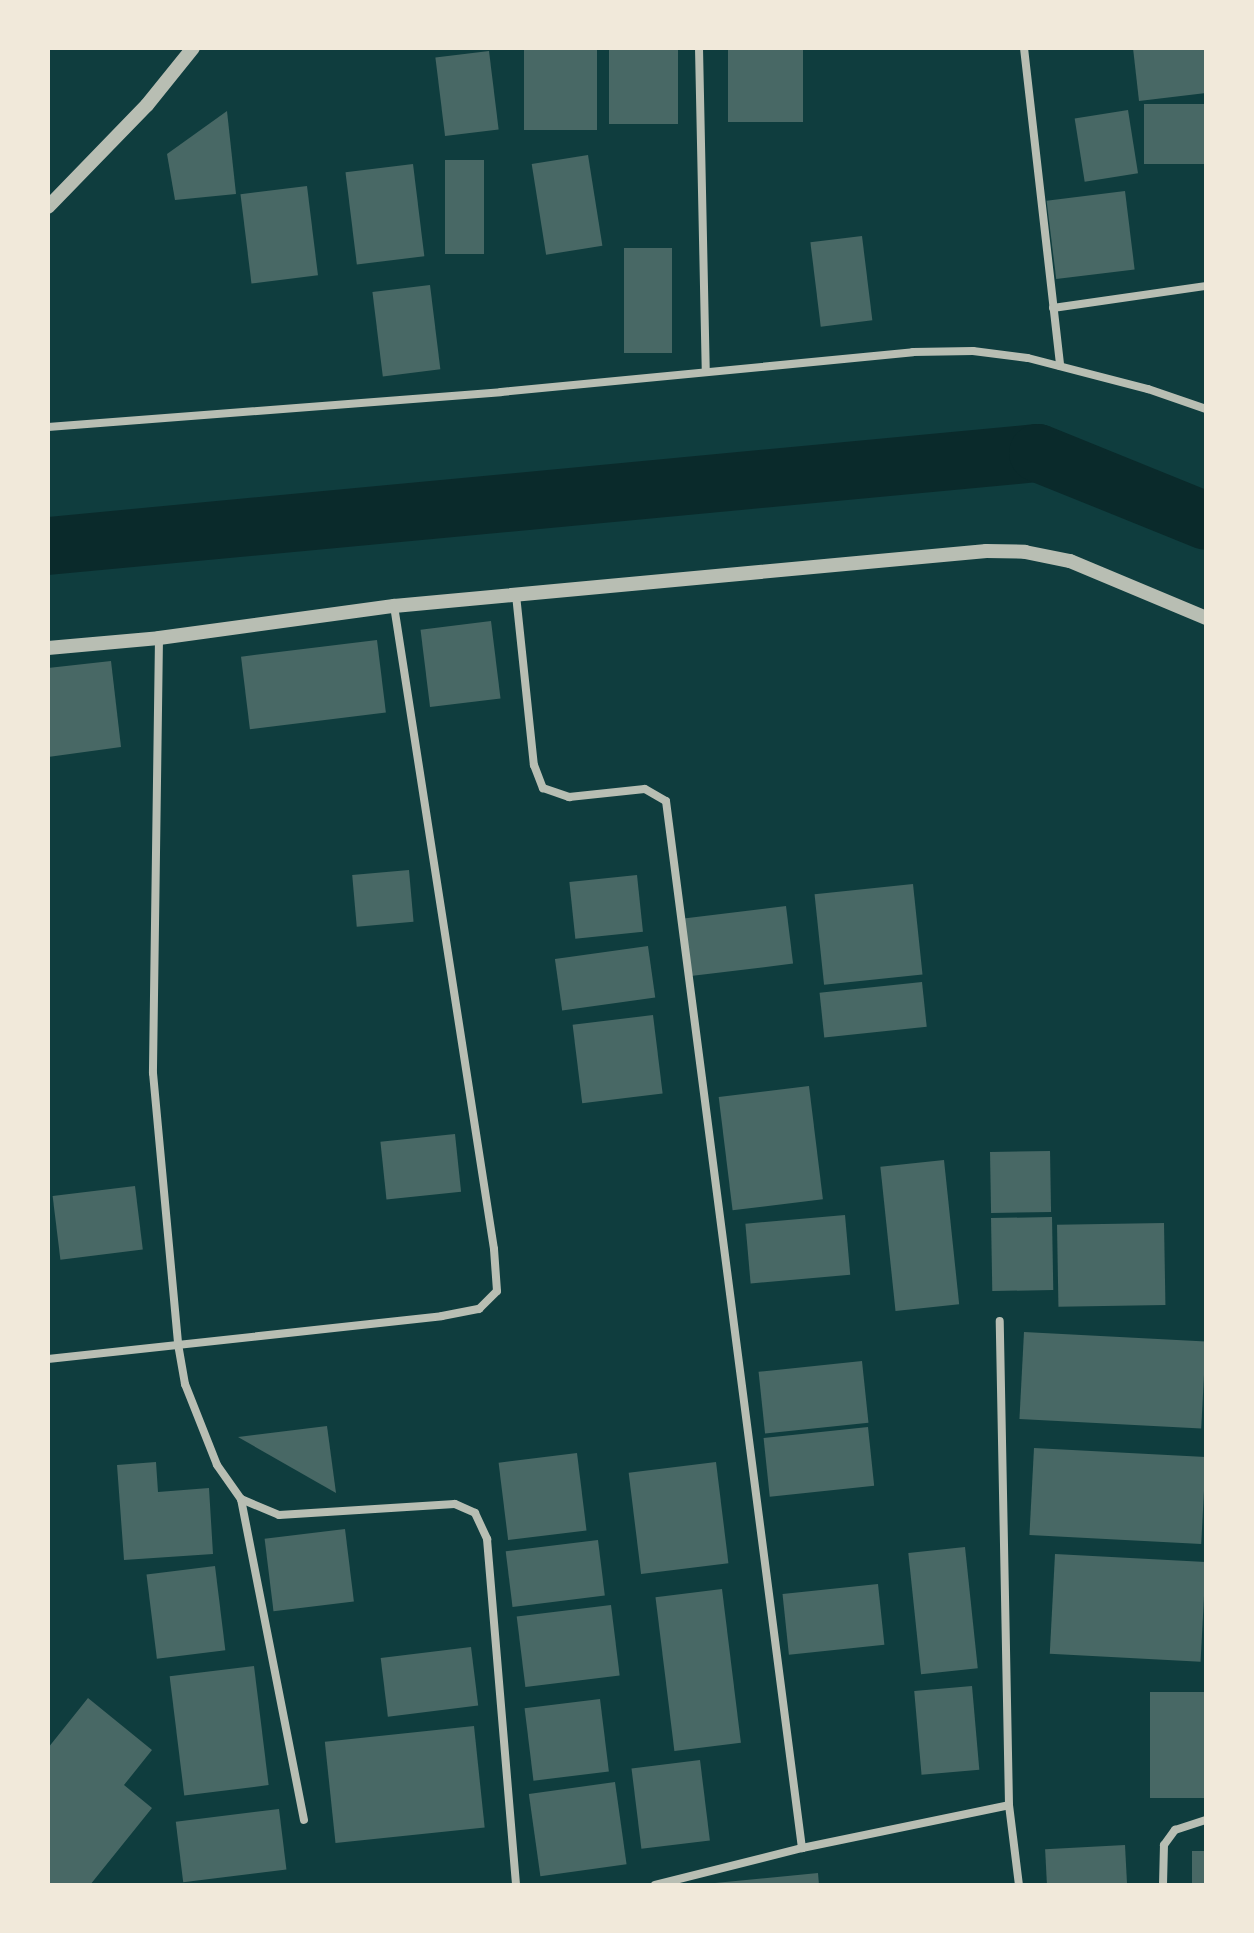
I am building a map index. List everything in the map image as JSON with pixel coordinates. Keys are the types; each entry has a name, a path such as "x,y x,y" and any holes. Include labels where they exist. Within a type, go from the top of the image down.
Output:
{"street":[{"path":"48,207 147,105 193,48"},
{"path":"699,48 706,372"},
{"path":"1024,48 1060,366"},
{"path":"1053,308 1206,286"},
{"path":"48,427 501,392 913,352 973,351 1060,366 1206,409"},
{"path":"48,648 159,638 394,606 986,551 1025,552 1070,561 1206,618"},
{"path":"516,595 534,765 543,788 569,797 645,789 666,801 802,1848"},
{"path":"48,1359 454,1314 479,1309 497,1291 494,1249 394,606"},
{"path":"159,638 153,1073 178,1344 196,1420 217,1465 241,1499 304,1820"},
{"path":"1000,1321 1009,1805 1019,1885"},
{"path":"241,1499 279,1515 455,1504 475,1513 487,1539 516,1885"},
{"path":"655,1885 678,1882 802,1848 1009,1805"},
{"path":"1163,1885 1164,1845 1175,1830 1206,1820"}],"building":[{"path":"524,48 597,48 597,130 524,130"},
{"path":"609,48 678,48 678,124 609,124"},
{"path":"728,48 803,48 803,122 728,122"},
{"path":"1133,48 1206,48 1206,93 1139,101"},
{"path":"489,51 499,129 445,136 435,58"},
{"path":"1144,104 1206,104 1206,164 1144,164"},
{"path":"1128,110 1138,173 1085,182 1075,118"},
{"path":"227,111 236,194 175,200 167,154"},
{"path":"588,155 602,246 546,255 532,164"},
{"path":"445,160 484,160 484,254 445,254"},
{"path":"413,164 424,256 357,265 346,172"},
{"path":"307,186 318,275 251,283 240,194"},
{"path":"1125,191 1135,269 1056,279 1047,201"},
{"path":"862,236 872,320 821,327 810,242"},
{"path":"624,248 672,248 672,353 624,353"},
{"path":"430,285 440,369 383,376 372,292"},
{"path":"491,621 501,698 430,707 421,630"},
{"path":"377,640 386,712 250,729 241,657"},
{"path":"111,661 121,747 48,757 48,668"},
{"path":"409,870 414,922 357,927 352,875"},
{"path":"637,875 643,932 575,939 569,882"},
{"path":"913,884 923,975 824,985 815,894"},
{"path":"786,906 793,964 691,976 684,919"},
{"path":"648,946 655,997 562,1011 555,959"},
{"path":"922,982 927,1027 824,1038 820,993"},
{"path":"653,1015 663,1093 582,1103 573,1025"},
{"path":"809,1086 823,1199 733,1210 719,1097"},
{"path":"455,1134 461,1192 386,1200 380,1142"},
{"path":"1050,1151 1051,1212 991,1213 990,1152"},
{"path":"944,1160 959,1304 896,1311 880,1167"},
{"path":"135,1186 143,1250 60,1260 53,1196"},
{"path":"845,1215 850,1275 751,1283 745,1224"},
{"path":"1052,1217 1053,1290 992,1291 991,1218"},
{"path":"1164,1223 1165,1305 1058,1307 1057,1225"},
{"path":"1024,1332 1206,1342 1201,1428 1019,1419"},
{"path":"862,1361 868,1423 765,1434 759,1372"},
{"path":"327,1426 336,1493 238,1437"},
{"path":"868,1427 874,1486 770,1497 764,1438"},
{"path":"1034,1448 1206,1457 1201,1544 1029,1535"},
{"path":"577,1453 587,1530 508,1540 499,1463"},
{"path":"156,1462 158,1492 209,1488 213,1554 124,1560 117,1465"},
{"path":"716,1462 728,1563 641,1574 629,1473"},
{"path":"345,1529 354,1601 274,1611 265,1539"},
{"path":"598,1540 605,1596 513,1607 506,1551"},
{"path":"965,1547 978,1668 921,1674 908,1553"},
{"path":"1055,1554 1206,1562 1201,1662 1050,1654"},
{"path":"215,1566 225,1650 157,1659 147,1574"},
{"path":"878,1584 884,1645 789,1655 783,1594"},
{"path":"722,1589 741,1743 674,1751 655,1597"},
{"path":"611,1605 620,1675 525,1687 517,1617"},
{"path":"471,1647 478,1706 388,1717 381,1658"},
{"path":"254,1666 269,1785 184,1795 170,1676"},
{"path":"972,1686 979,1770 922,1775 914,1691"},
{"path":"1150,1692 1206,1692 1206,1798 1150,1798"},
{"path":"88,1698 152,1750 124,1785 152,1808 90,1885 48,1885 48,1748"},
{"path":"600,1699 609,1771 533,1781 525,1708"},
{"path":"474,1726 485,1827 335,1843 325,1742"},
{"path":"700,1760 710,1840 641,1849 632,1768"},
{"path":"615,1782 627,1864 540,1876 529,1794"},
{"path":"279,1809 286,1870 183,1882 176,1822"},
{"path":"1125,1845 1127,1885 1047,1885 1045,1849"},
{"path":"1192,1851 1206,1851 1206,1885 1192,1885"},
{"path":"818,1873 819,1885 715,1885 715,1883"}],"waterway":[{"path":"48,546 1038,453 1206,521"}]}
